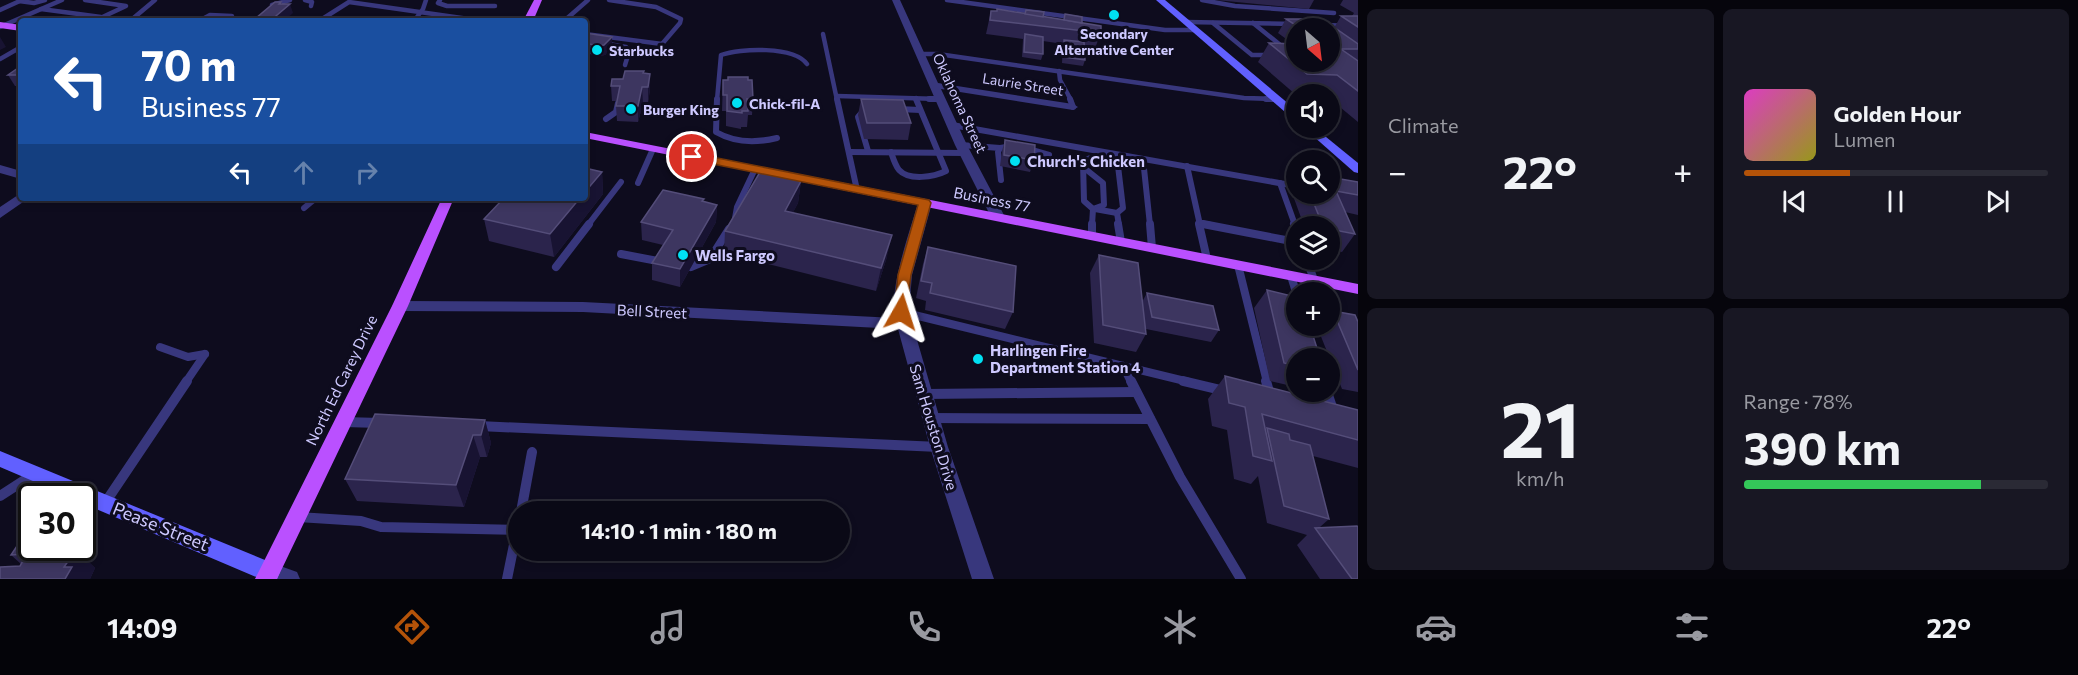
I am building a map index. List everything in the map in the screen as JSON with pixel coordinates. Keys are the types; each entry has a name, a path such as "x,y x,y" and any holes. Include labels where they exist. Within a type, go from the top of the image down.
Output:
{"main road":[{"path":"531,18 538,0"},
{"path":"1,26 18,28"},
{"name":"Business 77","path":"588,136 1358,289"},
{"name":"North Ed Carey Drive","path":"275,577 297,517 400,306 447,201"}],"street":[{"name":"Oklahoma Street","path":"896,0 952,125 998,217"},
{"path":"1160,0 1286,108"},
{"name":"Laurie Street","path":"934,85 1072,107"},
{"path":"1321,138 1358,169"},
{"path":"0,169 18,174"},
{"path":"0,214 18,199"},
{"name":"Sam Houston Drive","path":"925,203 904,275 902,318 930,418 983,579"},
{"name":"Bell Street","path":"400,306 584,307 902,318"},
{"name":"Pease Street","path":"0,459 105,502 275,577"}],"lane":[{"path":"0,10 21,1 34,3 45,0"},
{"path":"20,18 62,0"},
{"path":"41,9 102,17 126,6 85,0"},
{"path":"134,18 156,0"},
{"path":"266,10 278,2 290,0"},
{"path":"305,0 312,2 311,6"},
{"path":"416,18 426,0"},
{"path":"440,0 438,3 495,6"},
{"path":"446,0 452,3 460,0"},
{"path":"491,13 498,0"},
{"path":"567,18 588,0"},
{"path":"588,34 662,44 680,23 681,19 675,13 662,8 609,0"},
{"path":"947,0 1166,30 1195,30"},
{"path":"1202,0 1236,6 1334,13"},
{"path":"333,18 350,3 356,3 462,18"},
{"path":"325,18 342,4 356,3"},
{"path":"204,18 210,15 232,16 230,18"},
{"path":"1,26 18,19"},
{"path":"1186,22 1286,24"},
{"path":"1213,23 1252,55 1282,55"},
{"path":"1252,23 1286,50"},
{"path":"1340,26 1358,26"},
{"path":"823,34 857,190"},
{"path":"588,41 626,47 628,52 625,65"},
{"path":"0,59 18,49"},
{"path":"777,138 758,142 746,141 716,132 717,81 721,56 732,52 785,53 800,56 807,64"},
{"path":"921,54 938,54 1244,98 1276,99"},
{"path":"1059,71 1058,77 1071,99 1072,107"},
{"path":"837,96 940,99"},
{"path":"891,152 899,171 910,175 936,175 946,171 916,98"},
{"path":"606,119 616,112 619,101"},
{"path":"868,151 858,117 860,112 870,109"},
{"path":"893,109 921,110"},
{"path":"952,125 1286,184"},
{"path":"849,152 938,152 963,148 1016,146 1049,155"},
{"path":"1000,148 998,158 1001,180"},
{"path":"638,183 653,149"},
{"path":"1094,156 1105,158 1118,166 1122,208 1117,213 1093,209 1084,201 1083,167 1087,158 1094,156"},
{"path":"1143,159 1152,248"},
{"path":"1187,166 1207,259"},
{"path":"1083,167 1102,183 1104,205 1093,209"},
{"path":"691,267 702,266 712,261 736,215 737,207 755,169"},
{"path":"556,267 621,182"},
{"path":"1280,183 1292,216"},
{"path":"304,208 312,201"},
{"path":"1092,236 1093,209"},
{"path":"1117,213 1122,242"},
{"path":"1200,223 1286,240"},
{"path":"621,254 663,262"},
{"path":"1238,265 1272,402 1262,400"},
{"path":"1310,270 1314,280"},
{"path":"1291,276 1293,282"},
{"path":"902,318 1123,366 1233,393"},
{"path":"105,502 205,354 188,357 160,347"},
{"path":"1123,366 1180,477 1241,579"},
{"path":"923,394 1136,392"},
{"path":"1325,416 1335,418 1330,402"},
{"path":"930,418 1150,419"},
{"path":"344,422 392,423"},
{"path":"464,425 644,431 730,438 939,447"},
{"path":"523,501 532,452"},
{"path":"0,496 34,474"},
{"path":"297,517 361,520 381,527 508,525"},
{"path":"507,579 511,561"}],"building":[{"path":"275,2 290,4 274,18 256,18"},
{"path":"997,9 1101,26 1101,33 990,20 991,11 997,11"},
{"path":"1026,10 1044,12 1043,17 1025,14"},
{"path":"1065,14 1082,17 1082,23 1064,20"},
{"path":"1341,16 1358,16 1358,27"},
{"path":"1340,32 1358,44 1358,49 1341,49"},
{"path":"588,33 612,37 604,45 588,44"},
{"path":"1025,34 1043,37 1043,54 1024,52"},
{"path":"1064,40 1084,42 1085,60 1064,57"},
{"path":"1269,43 1286,44 1286,57"},
{"path":"1340,48 1358,61 1358,91 1337,75 1305,72 1340,72"},
{"path":"18,68 18,75 8,75"},
{"path":"625,71 644,71 643,73 650,74 648,87 642,87 638,106 616,106 620,86 611,86 612,79 623,79"},
{"path":"728,77 748,77 748,80 752,80 753,99 747,99 748,111 742,111 742,113 727,111 727,95 723,95 723,80 728,80"},
{"path":"861,99 903,100 911,123 867,123"},
{"path":"1005,140 1035,145 1034,160 1004,155"},
{"path":"588,169 602,172 588,188"},
{"path":"760,172 801,181 785,211 892,235 881,268 725,231"},
{"path":"1340,179 1358,182 1358,195 1340,192"},
{"path":"663,190 704,199 702,201 717,205 680,269 652,263 673,230 641,222"},
{"path":"1340,200 1355,234 1340,231 1340,216 1319,216 1314,204 1340,204"},
{"path":"501,201 578,201 550,234 484,219"},
{"path":"928,247 1016,266 1013,312 930,293 932,283 921,281"},
{"path":"1099,255 1138,263 1146,334 1103,325"},
{"path":"1267,290 1286,295 1286,336 1313,336 1317,348 1286,348 1286,364 1284,363"},
{"path":"1147,293 1213,306 1219,330 1152,317"},
{"path":"1340,312 1355,315 1358,322 1358,370 1340,328"},
{"path":"1225,376 1286,392 1286,402 1327,402 1358,410 1358,440 1262,414 1272,461 1253,456 1245,407 1229,403"},
{"path":"375,414 485,420 481,435 473,435 456,485 345,479"},
{"path":"1267,428 1289,434 1290,440 1310,445 1329,519 1284,506"},
{"path":"1357,526 1358,579 1352,579 1315,528"},
{"path":"18,544 18,555 11,555"},
{"path":"23,561 68,561 64,567 72,567 65,579 0,579 0,567 20,566"}],"place":[{"name":"Secondary Alternative Center","path":"1114,15"},
{"name":"Starbucks","path":"597,50"},
{"name":"Chick-fil-A","path":"737,103"},
{"name":"Burger King","path":"631,109"},
{"name":"Church's Chicken","path":"1015,161"},
{"name":"Wells Fargo","path":"683,255"},
{"name":"Harlingen Fire Department Station 4","path":"978,359"}],"route":[{"path":"692,157 925,203 904,275 901,312"}]}
